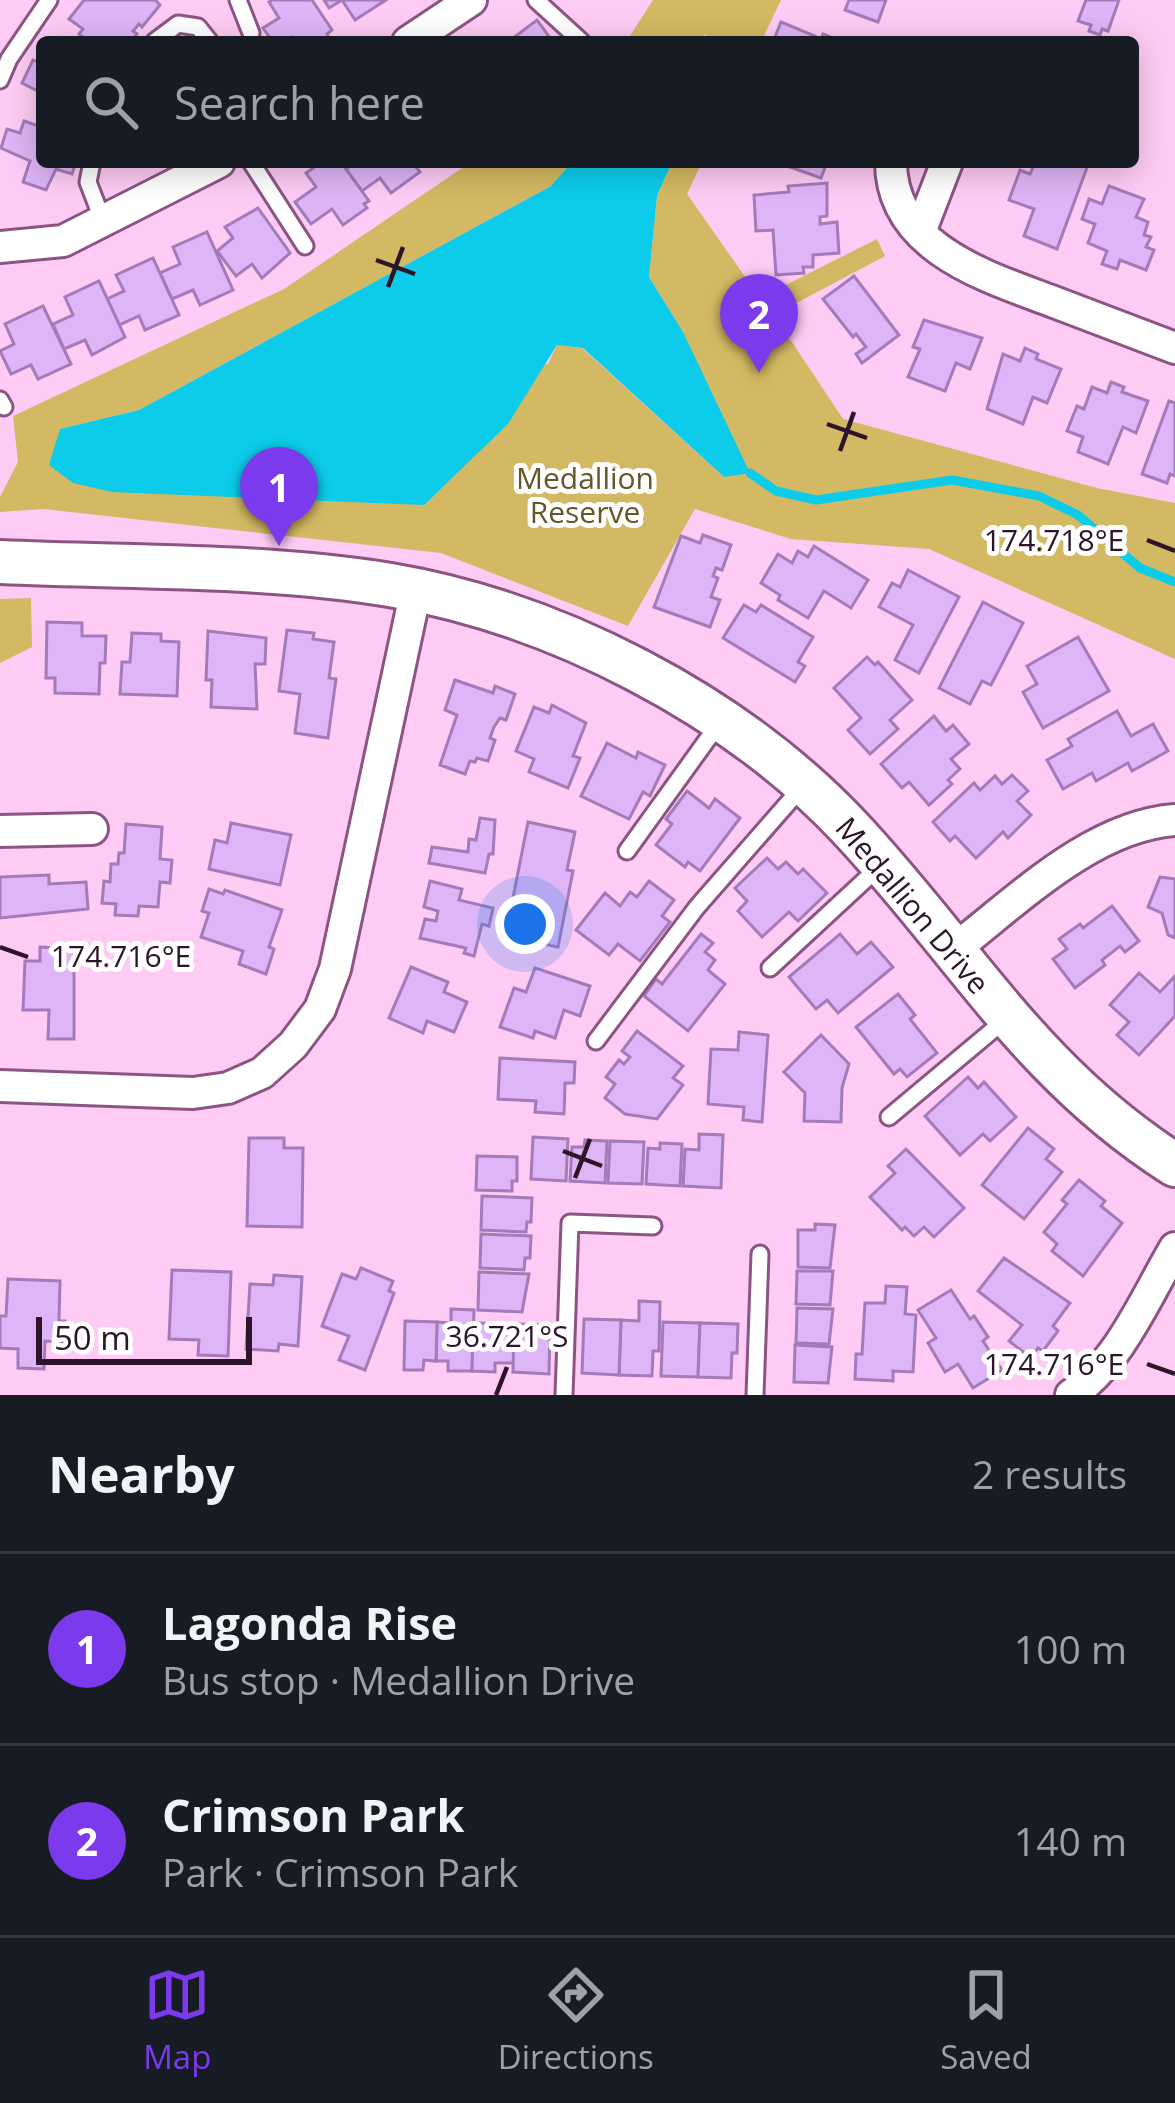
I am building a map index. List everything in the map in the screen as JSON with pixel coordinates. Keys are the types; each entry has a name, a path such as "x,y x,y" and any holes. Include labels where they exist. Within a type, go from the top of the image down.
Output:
{"street":[{"path":"417,36 471,0"},
{"path":"0,247 63,241 207,168"},
{"path":"892,168 900,203 920,232 946,256 976,273 1175,348"},
{"path":"920,232 944,168"},
{"name":"Medallion Drive","path":"0,562 293,574 416,590 478,606 593,648 721,721 804,785 883,864 1007,1019 1079,1094 1175,1165"},
{"path":"0,1085 211,1092 262,1073 293,1045 320,1010 335,969 416,590"},
{"path":"952,951 1096,844 1138,825 1175,820"},
{"path":"0,831 92,829"},
{"path":"1070,1395 1085,1385 1120,1343 1175,1248"}],"lane":[{"path":"0,80 9,58 49,0"},
{"path":"238,0 251,33"},
{"path":"536,0 575,36"},
{"path":"162,36 178,24 198,27 205,36"},
{"path":"91,168 88,182 103,221"},
{"path":"255,168 305,246"},
{"path":"627,851 721,721"},
{"path":"596,1041 697,908 804,785"},
{"path":"770,968 883,864"},
{"path":"889,1118 1007,1019"},
{"path":"564,1395 570,1223 653,1226"},
{"path":"754,1395 760,1254"}],"green space":[{"path":"653,0 781,0 764,36 630,36"},
{"name":"Medallion Reserve","path":"462,168 567,168 551,186 139,410 60,429 548,364 557,345 582,348 724,477 683,332 649,277 657,196 669,168 699,168 687,194 760,298 877,239 885,256 774,315 843,419 1097,488 1175,503 1175,659 929,549 791,539 695,509 628,626 441,553 43,509 0,512 0,497 18,462 13,416 284,289"},
{"path":"31,598 32,647 0,663 0,599"}],"water":[{"path":"567,168 669,168 657,196 649,277 683,332 750,473 724,477 583,348 557,345 508,424 424,505 112,492 73,483 49,465 60,429 139,410 551,186"}],"building":[{"path":"84,0 155,0 160,5 133,31 135,36 82,36 83,29 69,19"},
{"path":"312,0 332,30 328,36 269,36 263,28 279,18 269,2"},
{"path":"342,0 386,0 355,20"},
{"path":"849,0 886,0 878,22 845,10"},
{"path":"1086,0 1119,0 1108,31 1102,29 1100,35 1089,31 1091,25 1078,21"},
{"path":"537,20 549,36 516,36"},
{"path":"781,22 815,36 775,36"},
{"path":"33,60 36,61 36,90 22,83"},
{"path":"24,121 36,125 36,168 74,168 72,174 56,169 46,190 23,182 30,161 1,148 7,129 20,133"},
{"path":"313,168 345,168 369,201 364,204 367,208 343,225 332,209 311,224 295,202 316,187 306,173"},
{"path":"417,168 420,172 391,193 380,178 362,191 346,169"},
{"path":"793,168 825,168 821,178"},
{"path":"1033,168 1087,168 1057,249 1024,236 1034,209 1009,200 1020,170 1030,174"},
{"path":"827,183 827,216 820,217 820,224 837,222 839,253 813,255 813,267 803,267 804,273 776,275 773,230 756,231 754,195"},
{"path":"1109,186 1144,199 1136,217 1148,222 1144,235 1151,237 1146,247 1154,250 1146,270 1120,260 1117,269 1102,264 1107,251 1088,243 1095,224 1082,219 1089,199 1102,204"},
{"path":"258,208 290,253 262,278 252,264 236,276 217,251 233,238 225,227"},
{"path":"207,232 233,290 200,305 193,290 172,299 160,273 180,264 173,247"},
{"path":"153,258 179,315 145,330 139,316 119,325 107,299 124,291 116,275"},
{"path":"854,276 899,335 862,363 856,354 866,347 823,299"},
{"path":"99,281 125,337 92,355 85,340 64,349 53,324 73,315 65,297"},
{"path":"43,306 71,364 38,379 31,365 11,374 0,351 14,344 5,324"},
{"path":"924,320 982,338 970,369 956,363 945,391 908,377 920,349 913,347"},
{"path":"1025,348 1038,354 1036,359 1061,369 1047,403 1033,397 1023,424 987,409 1003,354 1020,361"},
{"path":"1111,382 1124,387 1122,392 1148,401 1136,433 1123,427 1108,464 1078,452 1083,437 1067,431 1077,406 1084,409 1092,387 1107,393"},
{"path":"1169,401 1175,403 1175,476 1170,474 1167,483 1142,474"},
{"path":"703,535 731,545 722,570 716,568 713,576 718,578 711,597 720,600 710,627 654,607 681,536 700,543"},
{"path":"814,546 868,580 851,608 824,591 808,618 761,583 778,554 792,563 798,551 808,557"},
{"path":"908,570 959,597 919,673 895,660 913,625 879,607 892,583 900,587"},
{"path":"983,602 1023,623 991,685 982,681 970,704 939,688"},
{"path":"744,605 756,612 761,605 813,637 798,662 805,666 795,682 723,638"},
{"path":"47,622 82,623 82,636 106,636 99,694 55,693 55,678 46,678"},
{"path":"287,630 314,633 313,639 334,642 329,678 336,679 328,738 295,733 300,694 279,691"},
{"path":"208,631 266,638 265,664 255,664 257,709 211,707 212,680 206,680"},
{"path":"132,633 161,634 161,641 179,642 177,696 120,694 122,662 130,662"},
{"path":"1078,637 1109,691 1043,728 1023,692 1037,684 1027,666"},
{"path":"867,657 875,665 878,662 912,700 890,720 898,729 870,754 848,730 861,718 834,688"},
{"path":"455,680 493,693 495,686 515,694 506,720 500,718 494,727 488,761 470,761 465,774 440,765 457,715 445,710"},
{"path":"552,705 586,723 573,756 580,758 568,788 529,772 534,759 516,751 534,707 549,713"},
{"path":"1117,711 1131,736 1153,724 1168,751 1132,771 1128,763 1096,781 1092,773 1063,789 1047,760 1072,746 1068,739"},
{"path":"934,716 946,731 953,725 969,744 951,759 960,769 948,780 952,784 929,805 909,782 902,788 881,764"},
{"path":"607,743 636,758 638,752 665,765 650,796 643,792 629,819 581,796"},
{"path":"1012,775 1028,791 1017,801 1031,815 1008,838 1003,832 976,858 955,836 950,841 933,822 974,783 980,790 995,776 1002,784"},
{"path":"687,791 709,808 715,799 740,818 700,871 688,862 685,867 656,845 672,824 666,819"},
{"path":"480,818 495,820 493,854 489,854 485,873 429,863 432,847 468,852"},
{"path":"528,822 575,832 567,870 573,871 558,947 534,942 538,924 509,918"},
{"path":"231,823 291,835 280,885 209,869 215,840 227,843"},
{"path":"126,824 162,827 160,859 172,860 170,883 160,882 158,907 139,906 138,916 115,915 116,904 102,903 111,864 118,864 119,853 124,853"},
{"path":"767,858 778,869 786,862 798,874 803,869 827,893 798,921 789,912 762,937 738,911 747,901 735,888"},
{"path":"49,875 49,884 86,882 88,909 0,918 0,877"},
{"path":"1160,877 1175,879 1175,938 1168,935 1162,913 1148,907"},
{"path":"430,881 462,889 459,900 493,908 489,926 482,924 474,956 464,953 466,948 420,938 425,919 436,921 438,911 424,907"},
{"path":"649,881 674,900 662,916 670,922 640,961 618,944 609,955 576,930 605,893 620,906 630,892 637,897"},
{"path":"209,889 282,910 269,947 274,949 266,974 239,964 243,951 201,937 209,913 202,911"},
{"path":"1112,906 1139,941 1125,952 1120,946 1102,960 1105,965 1075,988 1053,959 1067,949 1059,939"},
{"path":"701,934 713,943 705,952 715,960 708,970 725,984 688,1031 644,996 656,979 662,984"},
{"path":"840,934 857,954 871,942 893,967 838,1013 827,1000 816,1009 789,977"},
{"path":"40,947 74,949 74,1039 48,1039 49,1010 23,1010 25,961 40,961"},
{"path":"411,967 448,982 444,992 467,1002 454,1032 427,1021 423,1033 389,1018"},
{"path":"535,968 590,986 580,1016 564,1010 555,1038 535,1031 533,1038 500,1027 514,988 526,992"},
{"path":"1139,973 1160,992 1175,976 1175,1016 1139,1055 1117,1035 1129,1022 1110,1005"},
{"path":"898,994 915,1015 910,1019 937,1053 907,1077 900,1069 894,1074 856,1027"},
{"path":"637,1031 683,1066 673,1078 683,1085 657,1119 625,1114 605,1098 615,1084 606,1077 619,1060 624,1064 630,1057 622,1051"},
{"path":"739,1032 768,1035 762,1122 743,1120 744,1107 708,1104 711,1049 738,1050"},
{"path":"821,1035 849,1064 842,1088 841,1122 804,1121 805,1093 784,1072"},
{"path":"500,1058 575,1062 574,1083 565,1083 564,1114 535,1112 536,1101 498,1099"},
{"path":"968,1077 978,1088 984,1082 1016,1117 990,1141 983,1134 960,1155 925,1116"},
{"path":"1028,1128 1054,1149 1046,1159 1062,1172 1024,1219 982,1185"},
{"path":"699,1134 723,1135 721,1188 683,1186 685,1149 699,1150"},
{"path":"533,1137 568,1139 566,1181 531,1179"},
{"path":"249,1138 284,1138 284,1148 303,1148 302,1227 247,1226"},
{"path":"585,1140 607,1141 605,1183 570,1181 572,1147 584,1147"},
{"path":"610,1141 644,1142 642,1184 608,1183"},
{"path":"660,1143 682,1144 680,1186 646,1184 648,1148 660,1149"},
{"path":"906,1149 964,1208 934,1237 924,1227 914,1236 905,1227 902,1230 870,1197 895,1173 888,1166"},
{"path":"477,1156 517,1157 512,1191 476,1190"},
{"path":"1079,1180 1122,1223 1083,1276 1052,1251 1057,1244 1044,1232"},
{"path":"482,1196 532,1198 526,1232 481,1230"},
{"path":"815,1224 835,1225 830,1268 798,1267 798,1230 815,1230"},
{"path":"481,1234 531,1236 524,1270 480,1268"},
{"path":"1004,1258 1070,1303 1053,1326 1058,1331 1031,1358 1009,1341 1022,1325 978,1291"},
{"path":"361,1268 393,1281 389,1291 394,1293 365,1370 339,1360 349,1336 322,1326 342,1274 356,1279"},
{"path":"172,1270 231,1272 228,1356 198,1355 199,1340 169,1339"},
{"path":"797,1271 833,1271 830,1305 796,1304"},
{"path":"479,1272 529,1274 522,1312 478,1310"},
{"path":"274,1275 302,1277 298,1346 279,1344 278,1351 246,1349 250,1284 273,1285"},
{"path":"8,1279 60,1281 59,1321 65,1321 64,1342 45,1341 44,1369 18,1368 18,1349 0,1348 0,1316 6,1316"},
{"path":"886,1286 907,1287 905,1314 916,1315 913,1372 893,1371 893,1381 855,1379 856,1354 862,1354 865,1303 885,1303"},
{"path":"951,1290 988,1337 983,1341 1002,1370 973,1388 958,1364 945,1372 928,1343 936,1338 918,1310"},
{"path":"639,1301 660,1302 659,1351 653,1351 652,1376 619,1375 621,1320 639,1321"},
{"path":"797,1308 833,1309 829,1344 796,1343"},
{"path":"451,1309 474,1310 472,1371 448,1371 448,1361 436,1361 437,1322 451,1323"},
{"path":"584,1319 621,1320 619,1375 582,1373"},
{"path":"405,1321 437,1322 436,1361 424,1360 423,1370 404,1370"},
{"path":"663,1322 700,1323 698,1377 661,1376"},
{"path":"473,1323 514,1324 514,1363 495,1363 495,1372 472,1371"},
{"path":"700,1323 738,1324 731,1378 698,1377"},
{"path":"514,1324 550,1325 549,1374 513,1372"},
{"path":"795,1345 832,1347 828,1383 794,1382"}],"waterway":[{"path":"750,473 776,491 816,500 952,480 1039,496 1078,515 1140,568 1175,582"}],"place":[{"name":"Crimson Park","path":"759,373"},
{"name":"Lagonda Rise","path":"279,546"}]}
